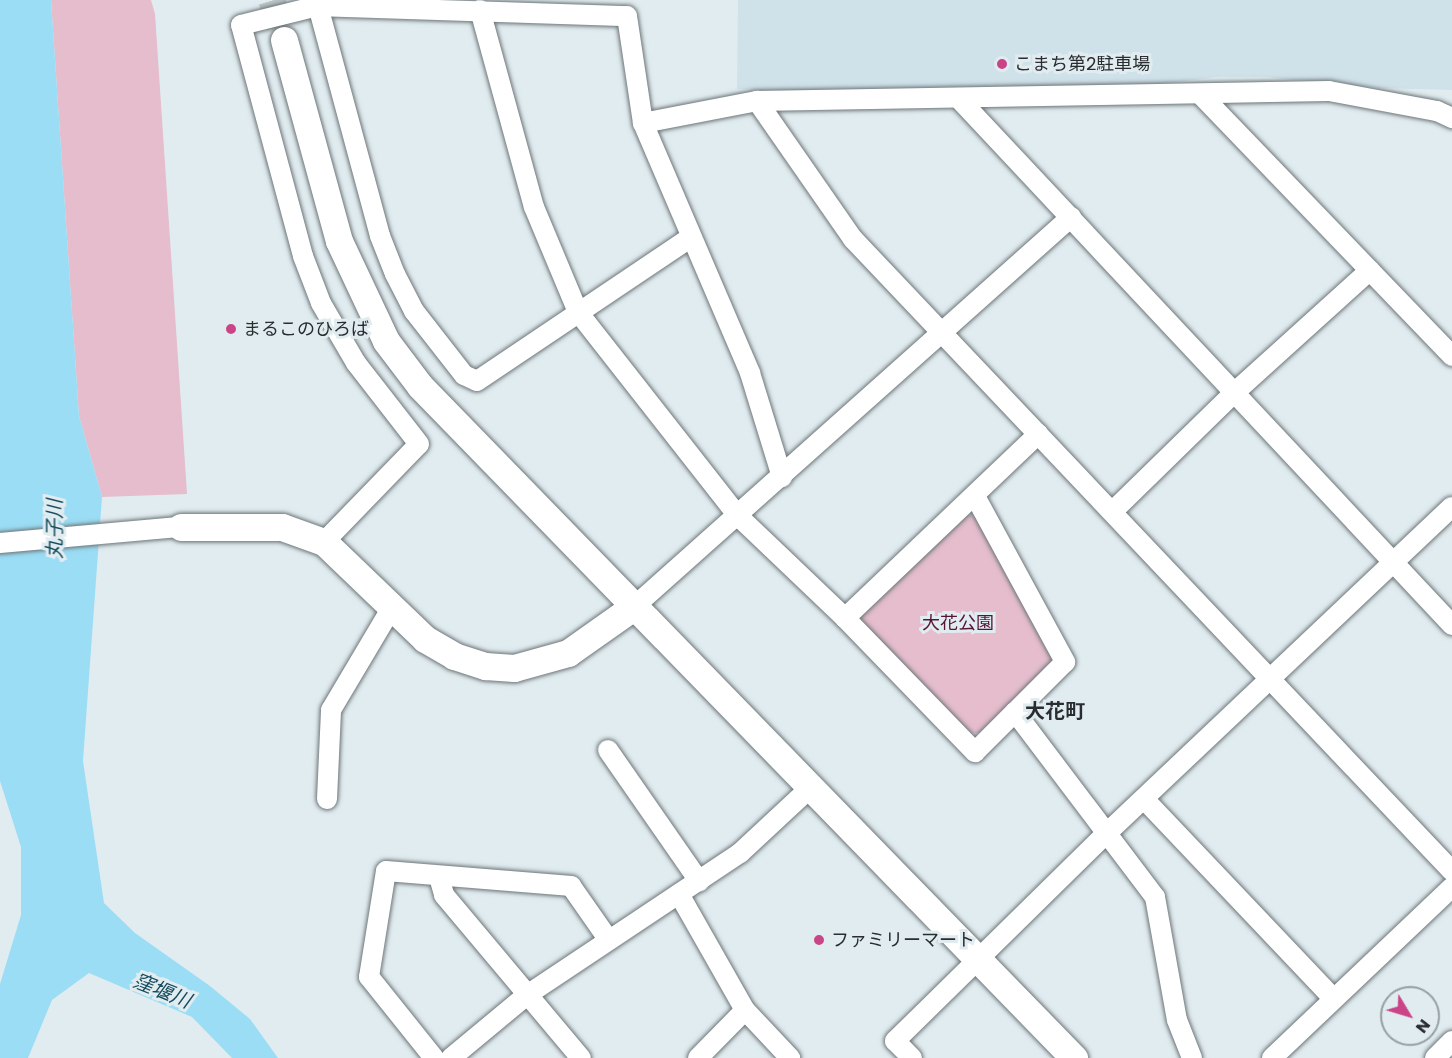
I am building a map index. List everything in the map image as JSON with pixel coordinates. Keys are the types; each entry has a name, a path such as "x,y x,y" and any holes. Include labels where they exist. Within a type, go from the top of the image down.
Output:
{"street":[{"path":"318,6 380,236 414,311 455,367 477,381 690,238"},
{"path":"324,542 418,444 356,363 321,303 303,256 241,25 318,6 474,6 627,16 643,123 690,238 750,374 782,477"},
{"path":"474,6 534,207 578,312 738,516 845,618 975,752 1065,662 975,496"},
{"path":"284,40 339,241 386,341 444,412 636,605 1074,1058"},
{"path":"643,123 758,102 961,101 1329,91 1437,111 1452,117"},
{"path":"1202,96 1452,356"},
{"path":"961,101 1452,625"},
{"path":"758,102 853,239 1452,871"},
{"path":"0,543 180,527 282,527 324,542 391,609 425,639 454,656 485,666 514,668 568,653 636,605 944,335 1071,217"},
{"path":"1113,512 1234,393 1370,270"},
{"path":"845,618 1038,434"},
{"path":"912,1058 895,1041 977,958 1108,832 1272,681 1392,562 1452,507"},
{"path":"327,799 331,710 391,609"},
{"path":"1016,712 1155,897 1177,1020 1192,1058"},
{"path":"608,750 699,881"},
{"path":"451,1058 527,995 740,853 811,787"},
{"path":"1145,800 1334,999"},
{"path":"434,1058 369,977 386,871 571,886 608,939"},
{"path":"439,877 444,895 581,1058"},
{"path":"1272,1058 1452,887"},
{"path":"679,894 745,1010 790,1058"},
{"path":"698,1058 745,1010"},
{"path":"1435,1058 1452,1041"}],"shaded area":[{"path":"738,0 1452,0 1452,90 1380,88 1266,77 1218,77 1150,85 878,94 737,89"}],"green space":[{"path":"51,0 151,0 155,14 187,494 102,497 79,416"},
{"name":"大花公園","path":"967,515 978,515 1053,652 1052,666 979,733 968,733 862,624 860,615"}],"water":[{"path":"0,0 51,0 79,416 102,497 83,761 104,903 135,933 210,986 250,1019 278,1058 232,1058 192,1017 89,973 52,1000 28,1058 0,1058 0,984 21,915 21,847 0,781"}],"tunnel":[{"path":"272,0 284,40"}],"place":[{"name":"こまち第2駐車場","path":"1002,64"},
{"name":"まるこのひろば","path":"231,329"},
{"name":"ファミリーマート","path":"819,940"}],"district":[{"name":"大花町","path":"1055,711"}],"water label":[{"name":"丸子川","path":"55,529"},
{"name":"窪堰川","path":"162,991"}]}
